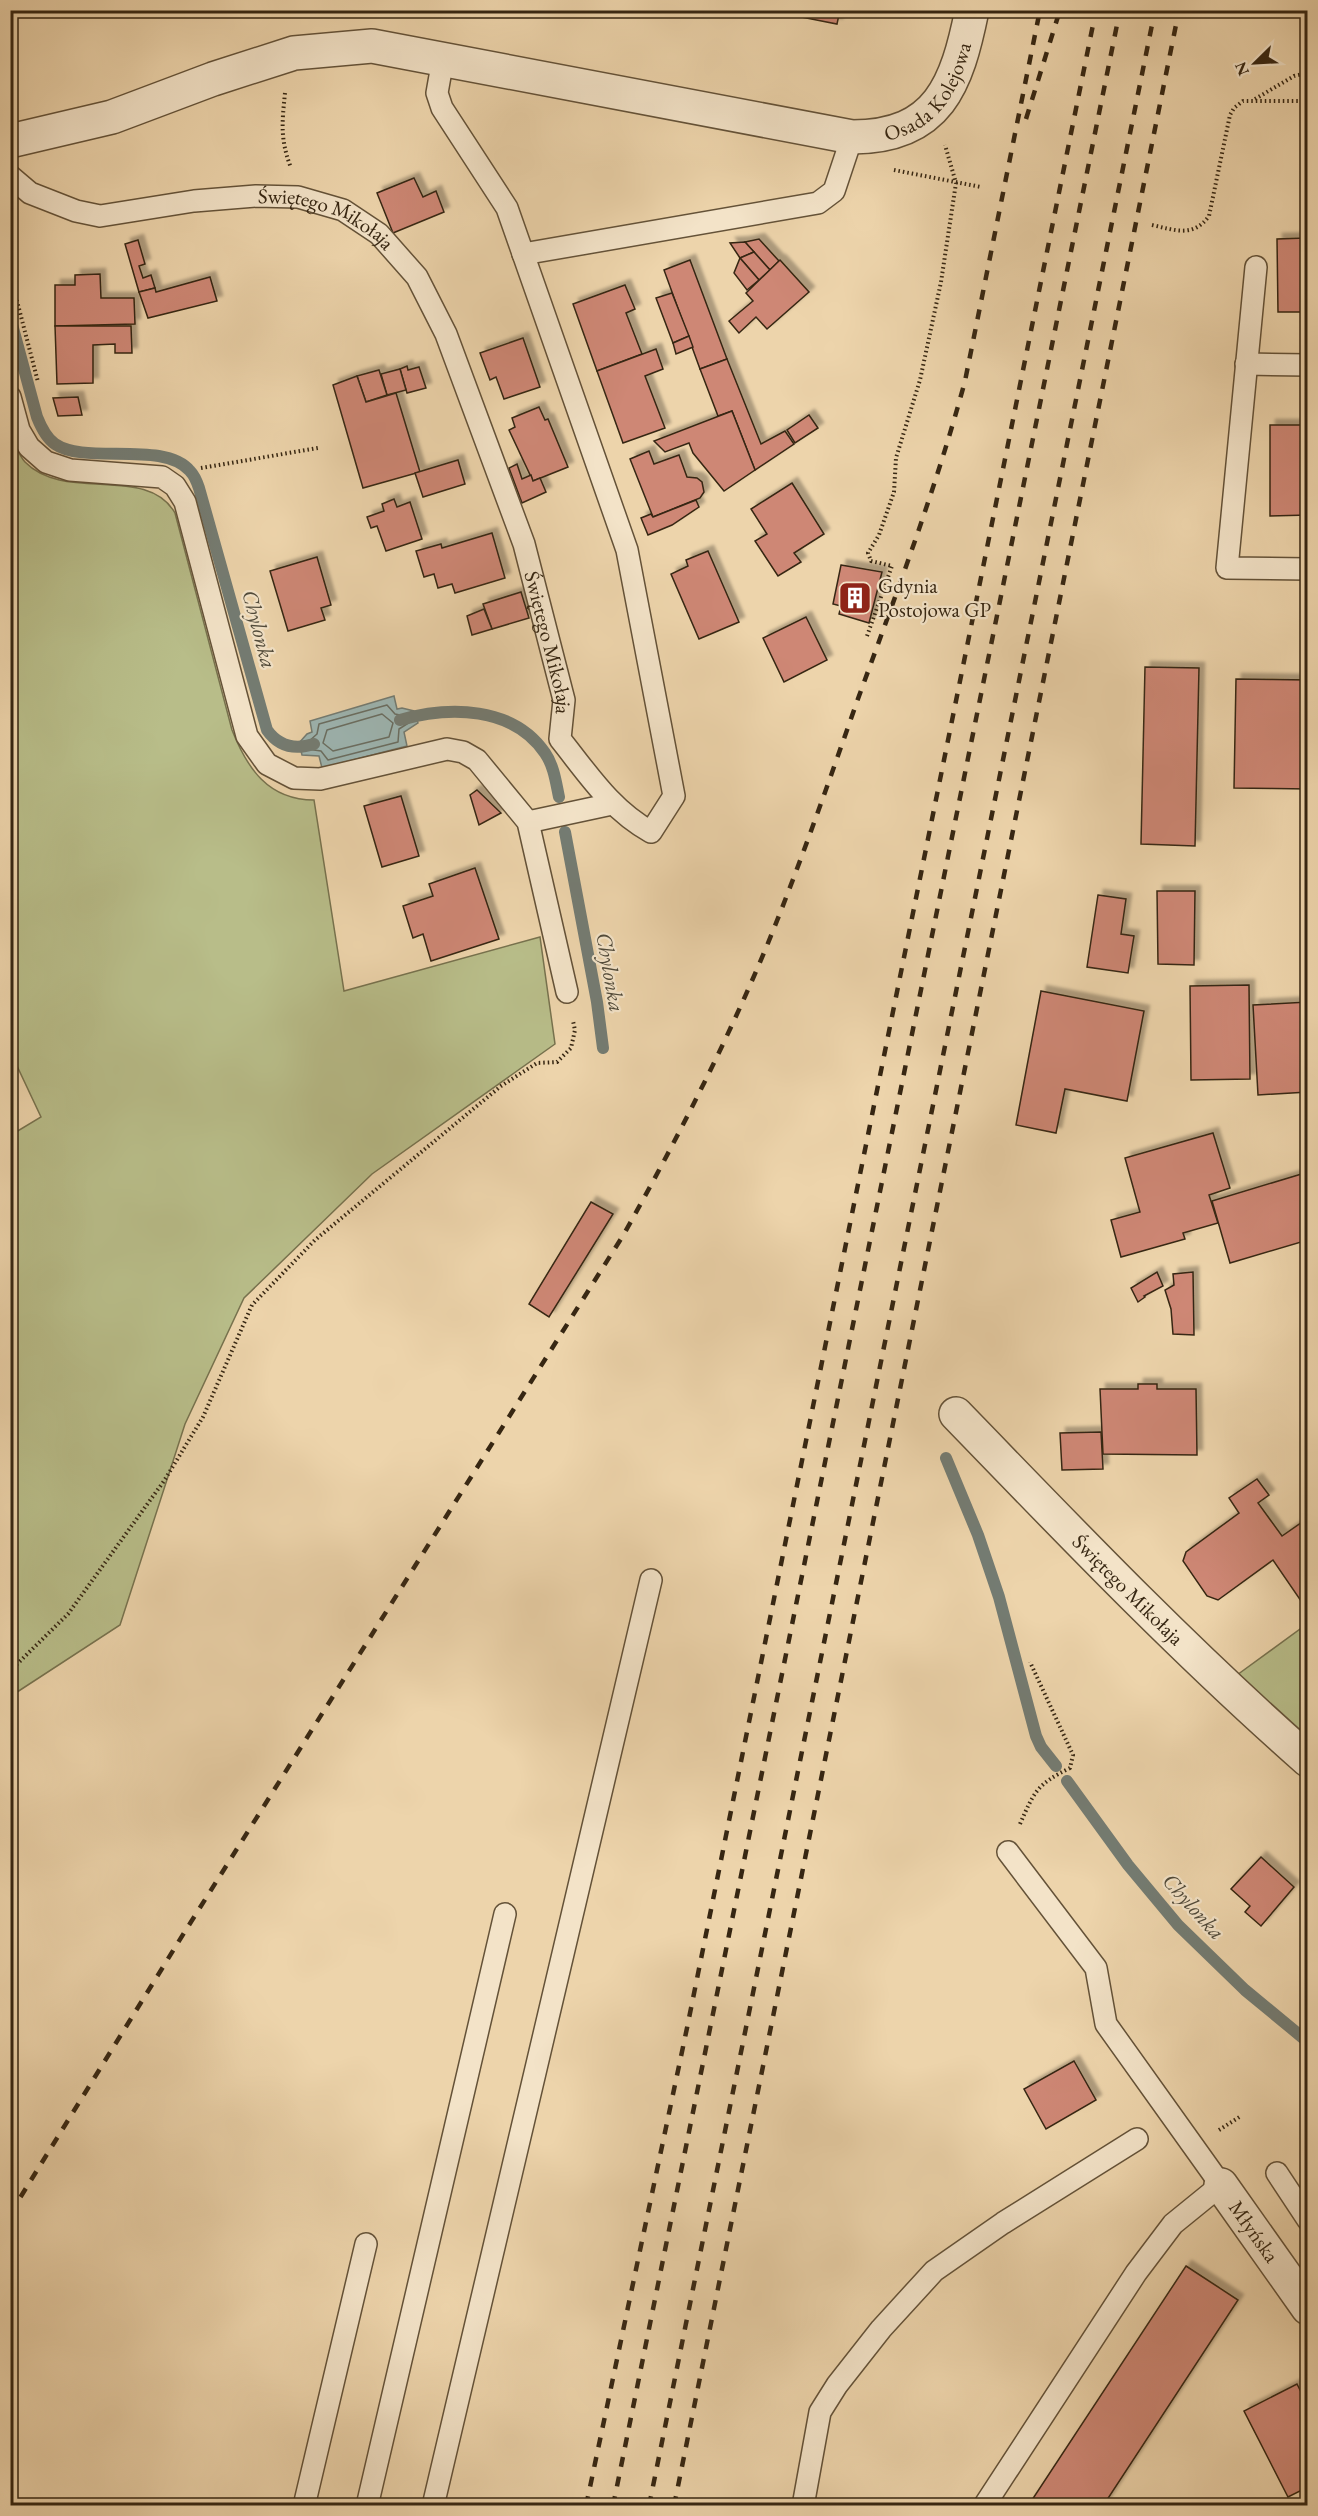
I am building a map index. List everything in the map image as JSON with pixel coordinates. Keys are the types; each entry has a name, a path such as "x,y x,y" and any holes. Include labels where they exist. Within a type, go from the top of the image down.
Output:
{"street":[{"name":"Osada Kolejowa","path":"852,137 871,137 892,133 921,118 943,99 957,69 972,10"},
{"path":"10,141 112,117 213,79 294,52 372,46 852,137"},
{"name":"Świętego Mikołaja","path":"956,1414 1087,1551 1198,1661 1308,1760"},
{"name":"Młyńska","path":"1221,2185 1308,2308"}],"lane":[{"name":"Świętego Mikołaja","path":"10,176 30,193 76,211 100,216 194,201 256,195 295,197 343,210 379,234 417,277 446,334 524,544 564,700 560,739 612,804 631,821 651,832 674,796 627,550 507,208 499,192 442,108 437,93 443,59"},
{"path":"524,254 818,203 834,191 852,137"},
{"path":"1256,267 1227,568 1308,569"},
{"path":"1246,364 1308,364"},
{"path":"10,397 19,429 29,447 46,462 70,470 162,477 175,486 184,502 247,736 267,764 294,778 320,779 447,749 477,760 528,822 567,992"},
{"path":"528,822 612,804"},
{"path":"433,2505 651,1580"},
{"path":"984,2505 1136,2273 1173,2224 1221,2185 1106,2024 1096,1968 1008,1852"},
{"path":"367,2505 505,1914"},
{"path":"803,2505 820,2412 837,2385 881,2329 934,2271 1003,2223 1137,2139"},
{"path":"1277,2173 1308,2220"},
{"path":"304,2505 366,2244"}],"path":[{"path":"1252,100 1294,76 1308,73"},
{"path":"285,90 281,133 291,168 290,180 295,197"},
{"path":"1152,225 1186,232 1202,225 1209,216 1230,115 1243,100 1308,100"},
{"path":"867,636 892,566 871,561 868,553 879,536 894,492 896,458 920,380 941,282 956,183 945,147 945,137"},
{"path":"884,168 981,188"},
{"path":"201,468 318,448"},
{"path":"10,1671 68,1614 164,1481 202,1417 252,1305 315,1240 501,1086 537,1064 557,1062 572,1048 575,1030 567,992"},
{"path":"1008,1852 1036,1790 1053,1776 1070,1767 1073,1755 1030,1662"}],"green space":[{"path":"10,433 25,462 42,474 61,480 145,490 162,498 175,513 232,730 238,744 252,769 272,788 298,799 314,800 344,991 540,937 555,1044 372,1174 244,1298 185,1424 120,1625 11,1696 11,1135 41,1117 10,1051"},
{"path":"1307,1624 1307,1742 1237,1675"}],"water":[{"path":"394,696 397,709 414,711 418,723 404,732 407,746 322,768 319,756 302,755 299,743 312,732 310,721"}],"building":[{"path":"803,10 840,10 837,24 801,17"},
{"path":"414,178 423,197 436,191 444,212 393,233 377,193"},
{"path":"1306,238 1308,238 1308,314 1306,312"},
{"path":"1306,238 1306,312 1278,312 1277,239"},
{"path":"759,239 779,261 770,270 745,242"},
{"path":"138,240 145,264 139,266 143,278 151,275 155,288 139,292 125,244"},
{"path":"745,242 754,252 740,258 730,243"},
{"path":"754,252 770,270 759,280 740,258"},
{"path":"740,258 759,280 747,290 734,273"},
{"path":"690,260 727,359 700,369 664,270"},
{"path":"780,260 809,292 767,329 756,317 739,333 729,321 753,301 746,293"},
{"path":"100,274 101,298 134,298 135,324 55,326 55,285 75,285 75,275"},
{"path":"210,277 217,301 148,318 139,292 155,288 156,292"},
{"path":"625,285 635,309 626,313 642,354 597,371 573,304"},
{"path":"672,293 689,336 673,343 656,298"},
{"path":"55,326 131,326 132,353 115,353 115,344 93,345 93,383 57,384"},
{"path":"689,336 693,347 676,354 673,343"},
{"path":"523,338 540,387 504,399 496,377 490,380 480,353"},
{"path":"656,349 663,369 645,376 665,428 623,443 597,371"},
{"path":"727,359 761,444 785,431 794,444 755,470 732,411 718,416 700,369"},
{"path":"407,366 408,370 419,367 426,388 407,393 400,369"},
{"path":"400,369 406,390 387,395 381,374"},
{"path":"379,370 387,395 366,402 357,376"},
{"path":"357,376 366,402 396,393 420,472 363,488 333,385"},
{"path":"78,397 82,415 58,416 53,398"},
{"path":"539,407 545,420 548,419 568,467 533,481 509,430 515,427 512,418"},
{"path":"732,411 755,470 724,491 693,453 689,443 665,452 654,441"},
{"path":"809,415 818,428 795,443 787,430"},
{"path":"1270,425 1308,425 1308,515 1270,516"},
{"path":"649,451 654,464 679,455 687,477 697,478 702,482 704,492 700,498 653,517 630,459"},
{"path":"458,460 465,484 423,497 415,473"},
{"path":"517,464 522,479 531,475 533,481 540,478 546,492 522,503 509,468"},
{"path":"792,483 824,534 794,553 801,562 778,576 755,541 767,534 751,509"},
{"path":"394,499 397,507 410,502 422,539 386,551 377,526 371,528 367,517 384,511 382,504"},
{"path":"696,500 699,507 672,525 648,535 641,518 651,514 653,517"},
{"path":"492,533 505,578 455,593 452,584 438,588 434,574 424,577 416,551 441,544 442,548"},
{"path":"708,551 739,622 699,639 671,574 688,566 686,560"},
{"path":"317,557 331,605 321,608 325,620 288,631 270,571"},
{"name":"Gdynia Postojowa GP","path":"841,565 882,572 869,623 839,614 841,606 833,604"},
{"path":"521,592 529,618 492,629 483,604"},
{"path":"484,609 492,629 472,635 467,616"},
{"path":"806,617 827,660 784,682 763,638"},
{"path":"1145,667 1199,668 1195,846 1141,844"},
{"path":"1236,679 1308,680 1308,789 1234,788"},
{"path":"477,790 501,813 479,825 470,795"},
{"path":"401,796 419,856 382,867 364,806"},
{"path":"475,868 499,939 431,961 423,934 413,938 403,906 433,896 429,884"},
{"path":"1157,891 1195,891 1194,965 1158,964"},
{"path":"1098,895 1126,899 1121,934 1134,936 1128,973 1087,967"},
{"path":"1249,985 1250,1079 1191,1080 1190,986"},
{"path":"1041,991 1144,1011 1127,1101 1065,1089 1056,1133 1016,1125"},
{"path":"1308,1002 1308,1092 1258,1095 1253,1005"},
{"path":"1213,1133 1230,1188 1209,1195 1218,1223 1183,1233 1185,1239 1121,1257 1111,1220 1140,1212 1125,1158"},
{"path":"1308,1172 1308,1240 1230,1263 1212,1201"},
{"path":"591,1202 613,1214 549,1317 529,1304"},
{"path":"1157,1272 1163,1286 1144,1296 1138,1302 1131,1288"},
{"path":"1193,1272 1194,1335 1173,1334 1171,1309 1165,1290 1174,1285 1173,1274"},
{"path":"1138,1384 1157,1384 1157,1389 1196,1389 1197,1455 1103,1454 1100,1389 1138,1389"},
{"path":"1101,1432 1103,1469 1062,1470 1060,1433"},
{"path":"1257,1479 1269,1495 1258,1503 1282,1536 1308,1518 1308,1596 1301,1601 1273,1560 1218,1600 1207,1596 1183,1561 1186,1552 1239,1513 1229,1498"},
{"path":"1261,1857 1294,1887 1261,1926 1245,1912 1250,1906 1231,1889"},
{"path":"1074,2061 1096,2100 1046,2129 1024,2089"},
{"path":"1186,2266 1238,2300 1103,2506 1028,2506"},
{"path":"1297,2384 1308,2406 1308,2487 1288,2497 1244,2411"}],"waterway":[{"name":"Chylonka","path":"10,317 37,417 52,442 68,450 85,453 144,454 162,457 178,462 193,474 199,488 267,730 277,740 288,746 300,747 314,744"},
{"name":"Chylonka","path":"400,720 419,715 459,712 498,718 516,726 532,738 545,753 553,769 559,797"},
{"name":"Chylonka","path":"565,832 597,1002 603,1048"},
{"name":"Chylonka","path":"946,1458 978,1535 999,1597 1036,1736 1041,1747 1056,1766"},
{"name":"Chylonka","path":"1067,1781 1128,1865 1178,1925 1245,1990 1308,2042"}],"railway":[{"path":"10,2214 624,1234 681,1128 734,1021 791,886 942,461 965,381 1040,10"},
{"path":"1026,119 1060,10"},
{"path":"586,2506 687,2028 1096,10"},
{"path":"613,2506 1120,10"},
{"path":"649,2506 1155,10"},
{"path":"674,2506 1179,10"}],"place":[{"name":"Gdynia Postojowa GP","path":"855,598"}]}
